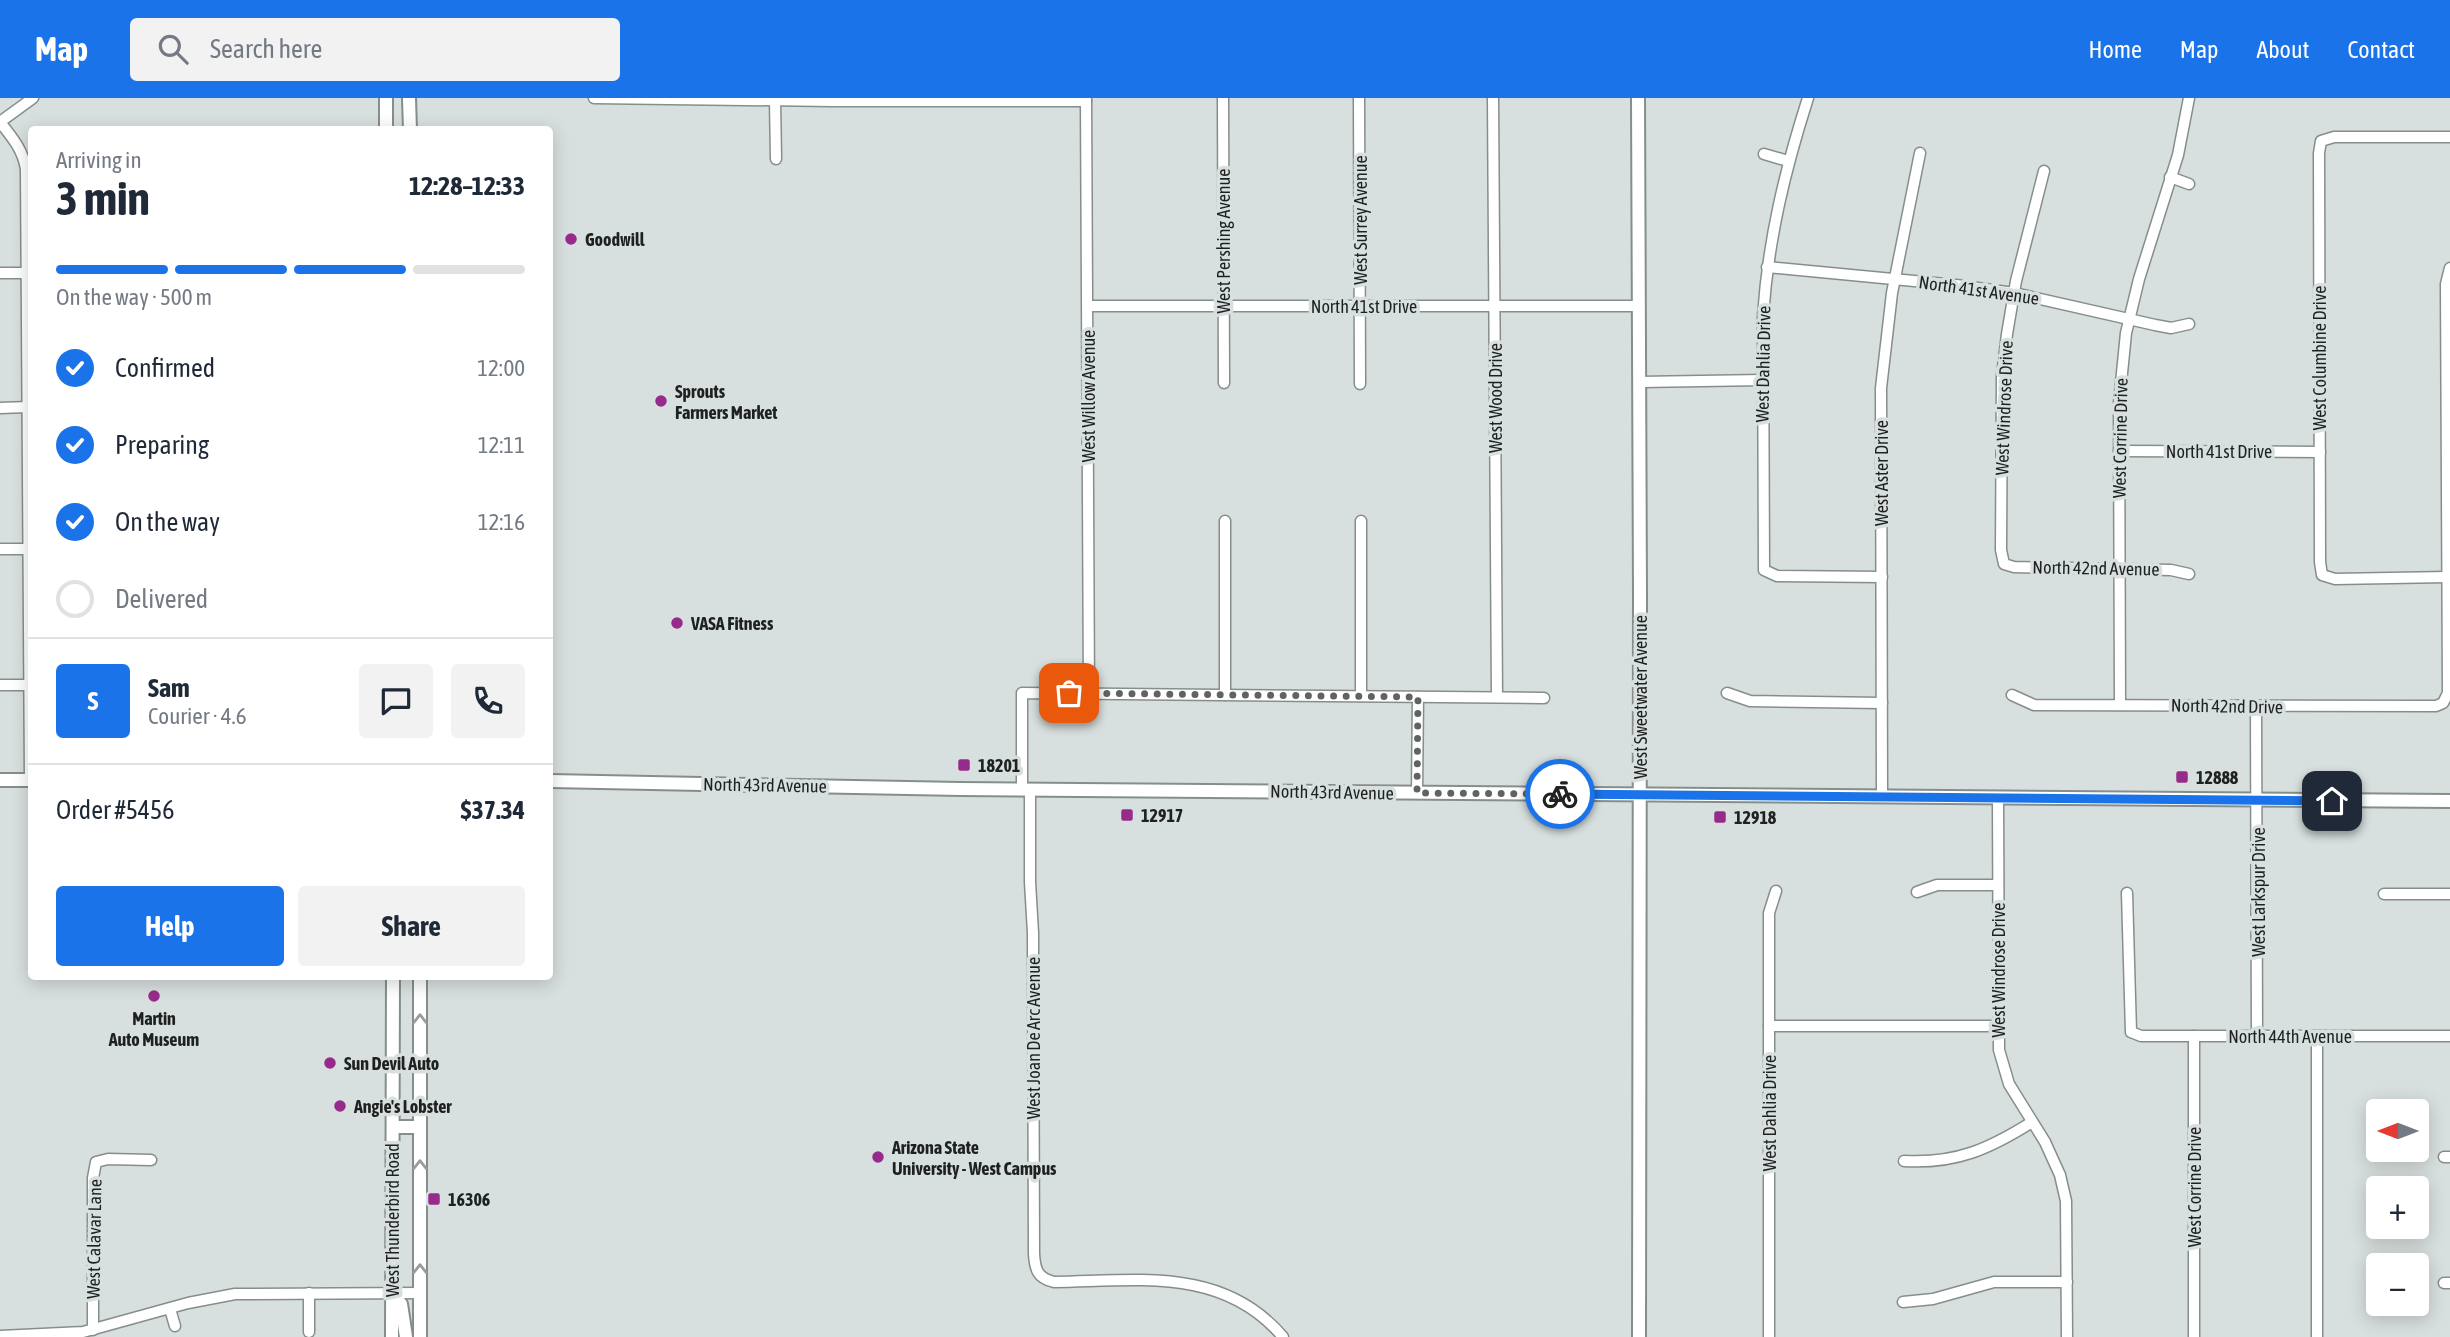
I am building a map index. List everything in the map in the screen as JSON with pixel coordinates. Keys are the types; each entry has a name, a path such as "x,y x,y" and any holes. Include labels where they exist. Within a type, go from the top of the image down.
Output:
{"main road":[{"path":"386,98 386,126"},
{"path":"410,98 410,126"},
{"name":"West Sweetwater Avenue","path":"1638,98 1639,1337"},
{"path":"0,780 28,780"},
{"name":"North 43rd Avenue","path":"553,781 1026,790 2450,802"},
{"name":"West Thunderbird Road","path":"393,980 393,1337"},
{"name":"West Thunderbird Road","path":"420,980 420,1337"},
{"path":"393,1127 420,1127"},
{"path":"392,1293 401,1304 406,1337"}],"street":[{"path":"0,408 28,407 26,169 18,146 0,122 33,98"},
{"path":"594,98 1086,99"},
{"name":"West Pershing Avenue","path":"1223,98 1224,383"},
{"name":"West Surrey Avenue","path":"1359,98 1360,384"},
{"name":"West Wood Drive","path":"1493,98 1497,697"},
{"name":"West Dahlia Drive","path":"1808,98 1788,162 1773,226 1767,267 1763,316 1764,570 1777,576 1882,577"},
{"name":"West Corrine Drive","path":"2120,705 2119,403 2129,319 2183,134 2189,98"},
{"name":"West Willow Avenue","path":"1086,99 1089,694"},
{"path":"775,100 776,159"},
{"name":"West Columbine Drive","path":"2447,577 2335,579 2322,575 2319,153 2321,141 2334,137 2450,137"},
{"name":"West Aster Drive","path":"1882,796 1881,388 1894,279 1920,153"},
{"path":"1764,154 1788,162"},
{"name":"West Windrose Drive","path":"2004,564 2001,550 2002,375 2014,293 2044,171"},
{"path":"2170,177 2189,184"},
{"name":"North 41st Avenue","path":"1767,267 2014,293 2171,328 2189,324"},
{"path":"2447,577 2446,284 2450,268"},
{"path":"0,273 27,273"},
{"name":"North 41st Drive","path":"1088,306 1639,306"},
{"path":"1640,382 1763,380"},
{"name":"North 41st Drive","path":"2119,450 2320,452"},
{"path":"1225,521 1225,695"},
{"path":"1361,521 1361,696"},
{"path":"0,549 28,549"},
{"name":"North 42nd Avenue","path":"2004,564 2014,567 2171,570 2189,574"},
{"name":"North 42nd Drive","path":"2012,695 2034,705 2436,706 2443,703 2448,693 2447,577"},
{"path":"0,685 28,685"},
{"name":"West Joan De Arc Avenue","path":"1089,694 1022,693 1033,933 1034,1254 1037,1273 1054,1282 1168,1281 1198,1284 1249,1305 1283,1337"},
{"path":"1727,693 1750,701 1882,703"},
{"path":"1089,694 1544,698"},
{"path":"1417,793 1418,697"},
{"name":"West Larkspur Drive","path":"2256,707 2257,1036"},
{"name":"West Windrose Drive","path":"1998,797 1999,1050 2009,1084 2055,1161 2060,1175 2066,1201 2067,1337"},
{"path":"1917,892 1937,885 1998,885"},
{"name":"West Dahlia Drive","path":"1769,1337 1769,913 1776,891"},
{"name":"North 44th Avenue","path":"2127,893 2131,1032 2141,1035 2194,1036 2450,1036"},
{"path":"2384,894 2450,894"},
{"path":"1769,1026 1997,1027"},
{"name":"West Corrine Drive","path":"2194,1036 2194,1337"},
{"path":"2317,1036 2317,1337"},
{"path":"1904,1161 1947,1160 1978,1152 2006,1139 2032,1122"},
{"name":"West Calavar Lane","path":"93,1330 93,1178 96,1162 107,1159 151,1160"},
{"path":"1903,1302 1933,1299 1994,1282 2067,1282"},
{"path":"309,1293 309,1332"},
{"path":"0,1336 61,1335 93,1330 235,1294 420,1293"},
{"path":"170,1309 175,1326"}],"way so far":[{"path":"1069,693 1418,697 1417,793 1560,794"}],"place":[{"name":"Goodwill","path":"571,239"},
{"name":"Sprouts Farmers Market","path":"661,401"},
{"name":"VASA Fitness","path":"677,623"},
{"name":"18201","path":"964,765"},
{"name":"12888","path":"2182,777"},
{"name":"12917","path":"1127,815"},
{"name":"12918","path":"1720,817"},
{"name":"Martin Auto Museum","path":"154,996"},
{"name":"Sun Devil Auto","path":"330,1063"},
{"name":"Angie's Lobster","path":"340,1106"},
{"name":"Arizona State University - West Campus","path":"878,1157"},
{"name":"16306","path":"434,1199"}],"route":[{"path":"1560,794 2332,801"}]}
